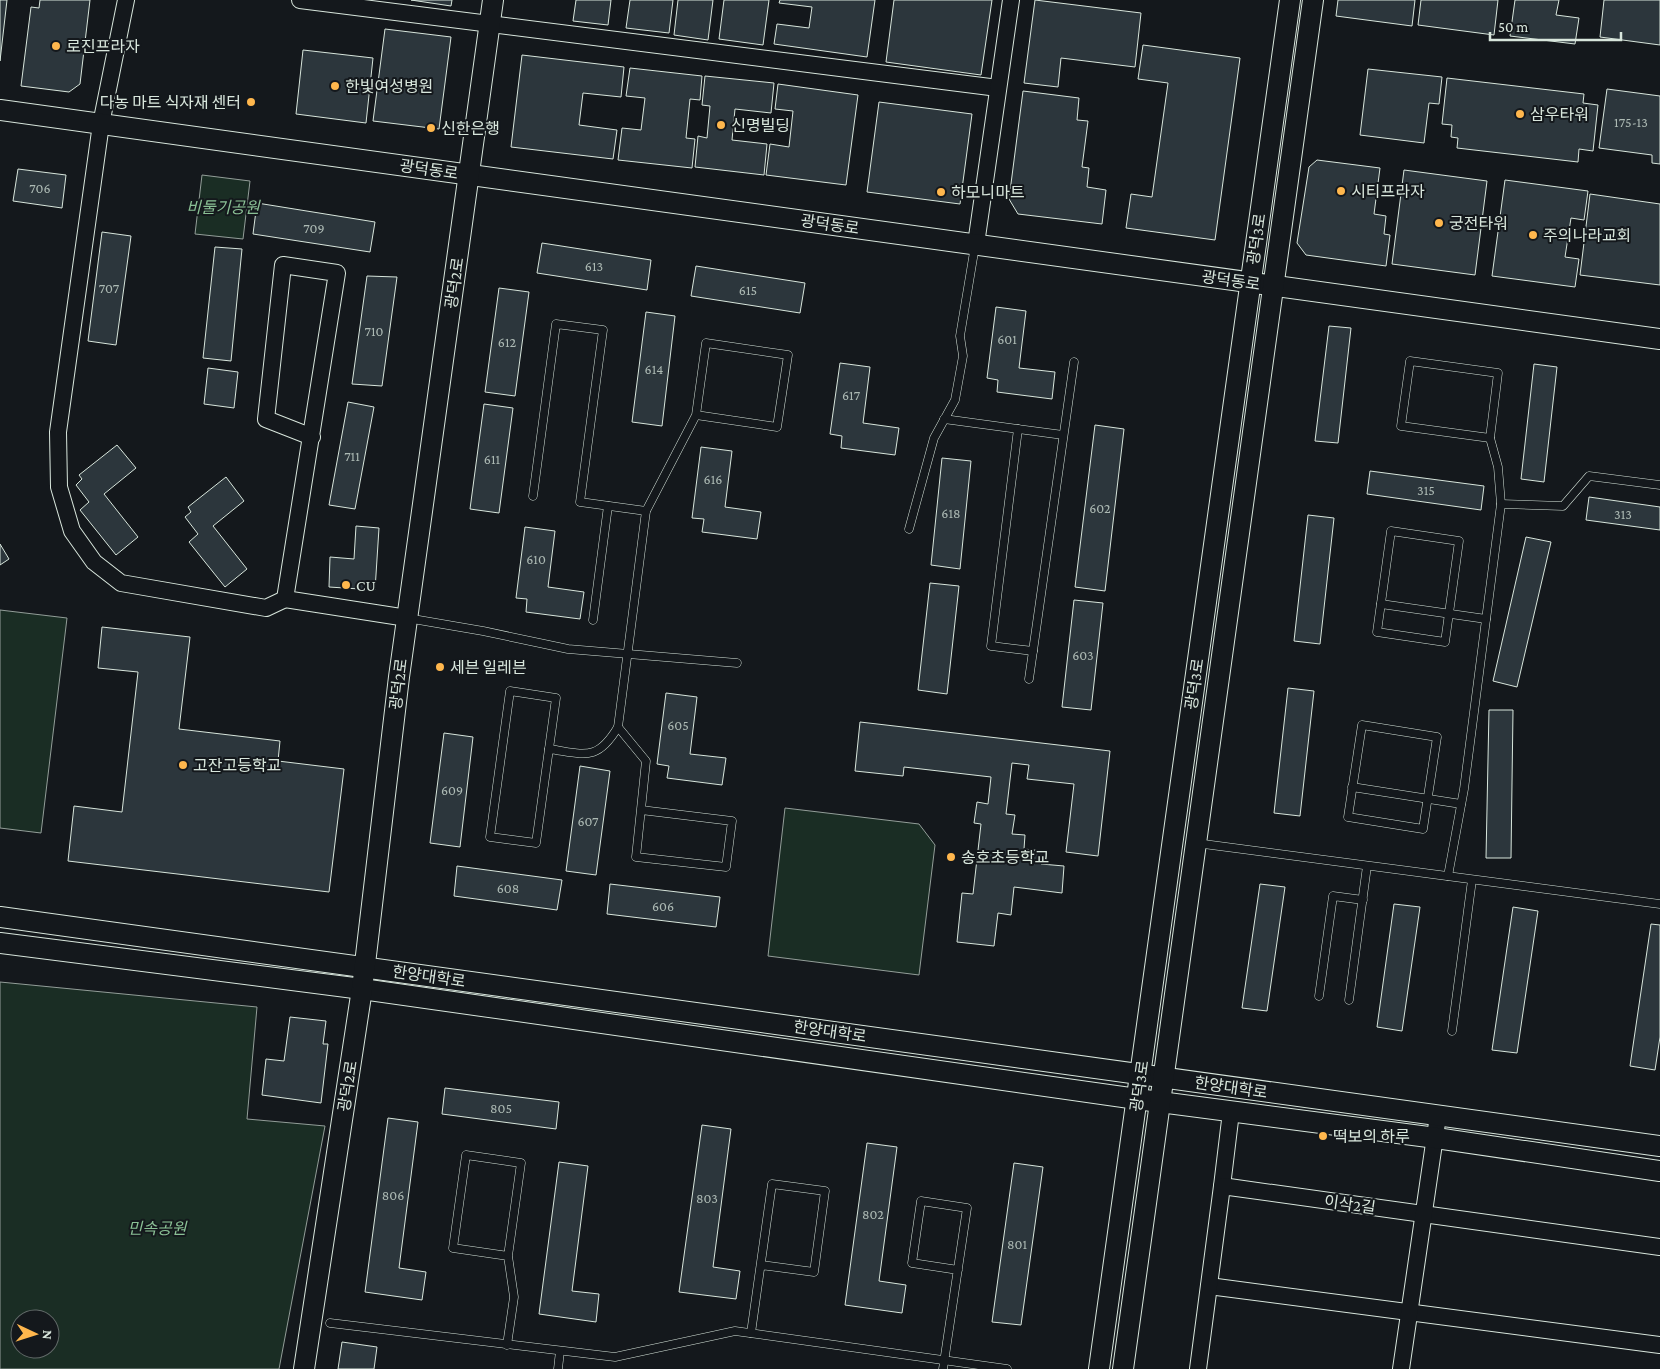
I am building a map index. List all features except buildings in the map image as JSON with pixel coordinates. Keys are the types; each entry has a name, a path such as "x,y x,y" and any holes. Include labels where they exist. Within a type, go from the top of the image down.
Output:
{"street":[{"path":"126,0 101,124 58,432 59,487 72,531 94,562 121,583 266,608 285,599 407,618"},
{"path":"300,0 998,88"},
{"name":"광덕2로","path":"304,1369 362,989 407,618 493,0"},
{"path":"976,244 1011,0"},
{"name":"광덕3로","path":"1100,1369 1290,0"},
{"name":"광덕3로","path":"1123,1369 1312,0"},
{"name":"광덕동로","path":"0,110 1660,339"},
{"path":"285,599 312,437 337,273 283,265 266,418 312,437"},
{"name":"한양대학로","path":"0,917 1660,1146"},
{"name":"한양대학로","path":"0,943 362,989 1137,1099 1436,1138 1660,1171"},
{"path":"1198,1369 1231,1112"},
{"path":"1402,1369 1438,1116"},
{"name":"이삭2길","path":"1222,1186 1660,1247"},
{"path":"1209,1286 1660,1344"}],"lane":[{"path":"909,529 934,438 955,400 963,356 960,336 976,244"},
{"path":"533,496 556,324 603,330 580,502 646,511"},
{"path":"549,750 584,754 596,751 609,742 618,727 646,511 696,415 706,343 788,355 777,427 696,415"},
{"path":"1448,876 1461,804 1501,504 1498,467 1490,438 1498,373 1410,361 1401,426 1490,438"},
{"path":"1028,679 1074,362"},
{"path":"944,419 1063,435"},
{"path":"1018,429 991,646 1033,651"},
{"path":"1501,504 1563,506 1589,476 1660,485"},
{"path":"593,620 608,506"},
{"path":"1391,531 1459,541 1449,614 1445,642 1377,632 1391,531"},
{"path":"1381,604 1486,619"},
{"path":"407,618 483,631 568,649 737,663"},
{"path":"510,692 556,698 549,750 536,843 490,837 510,692"},
{"path":"1362,725 1437,737 1427,798 1423,829 1348,818 1362,725"},
{"path":"618,727 646,761 636,856 726,867 732,821 641,810"},
{"path":"1352,787 1461,804"},
{"path":"1196,842 1660,904"},
{"path":"1349,1000 1367,866"},
{"path":"1452,1031 1472,880"},
{"path":"1319,996 1333,896 1363,900"},
{"path":"507,1344 514,1297 508,1256 521,1163 466,1155 453,1248 508,1256"},
{"path":"751,1333 772,1184 825,1191 814,1272 761,1265"},
{"path":"943,1369 944,1360 958,1270 967,1208 921,1201 912,1263 958,1270"},
{"path":"330,1323 615,1358 735,1331 1007,1369"},
{"path":"558,1369 560,1351"}],"green space":[{"name":"비둘기공원","path":"202,175 250,181 243,239 195,234"},
{"path":"0,610 67,618 41,833 0,828"},
{"path":"785,808 919,824 935,845 919,975 768,956"},
{"name":"민속공원","path":"0,982 257,1007 247,1119 325,1126 279,1369 0,1369"}],"place":[{"name":"로진프라자","path":"56,46"},
{"name":"한빛여성병원","path":"335,86"},
{"name":"다농 마트 식자재 센터","path":"251,102"},
{"name":"삼우타워","path":"1520,114"},
{"name":"신명빌딩","path":"721,125"},
{"name":"신한은행","path":"431,128"},
{"name":"시티프라자","path":"1341,191"},
{"name":"하모니마트","path":"941,192"},
{"name":"궁전타워","path":"1439,223"},
{"name":"주의나라교회","path":"1533,235"},
{"name":"CU","path":"346,585"},
{"name":"세븐 일레븐","path":"440,667"},
{"name":"고잔고등학교","path":"183,765"},
{"name":"송호초등학교","path":"951,857"},
{"name":"떡보의 하루","path":"1323,1136"}]}
